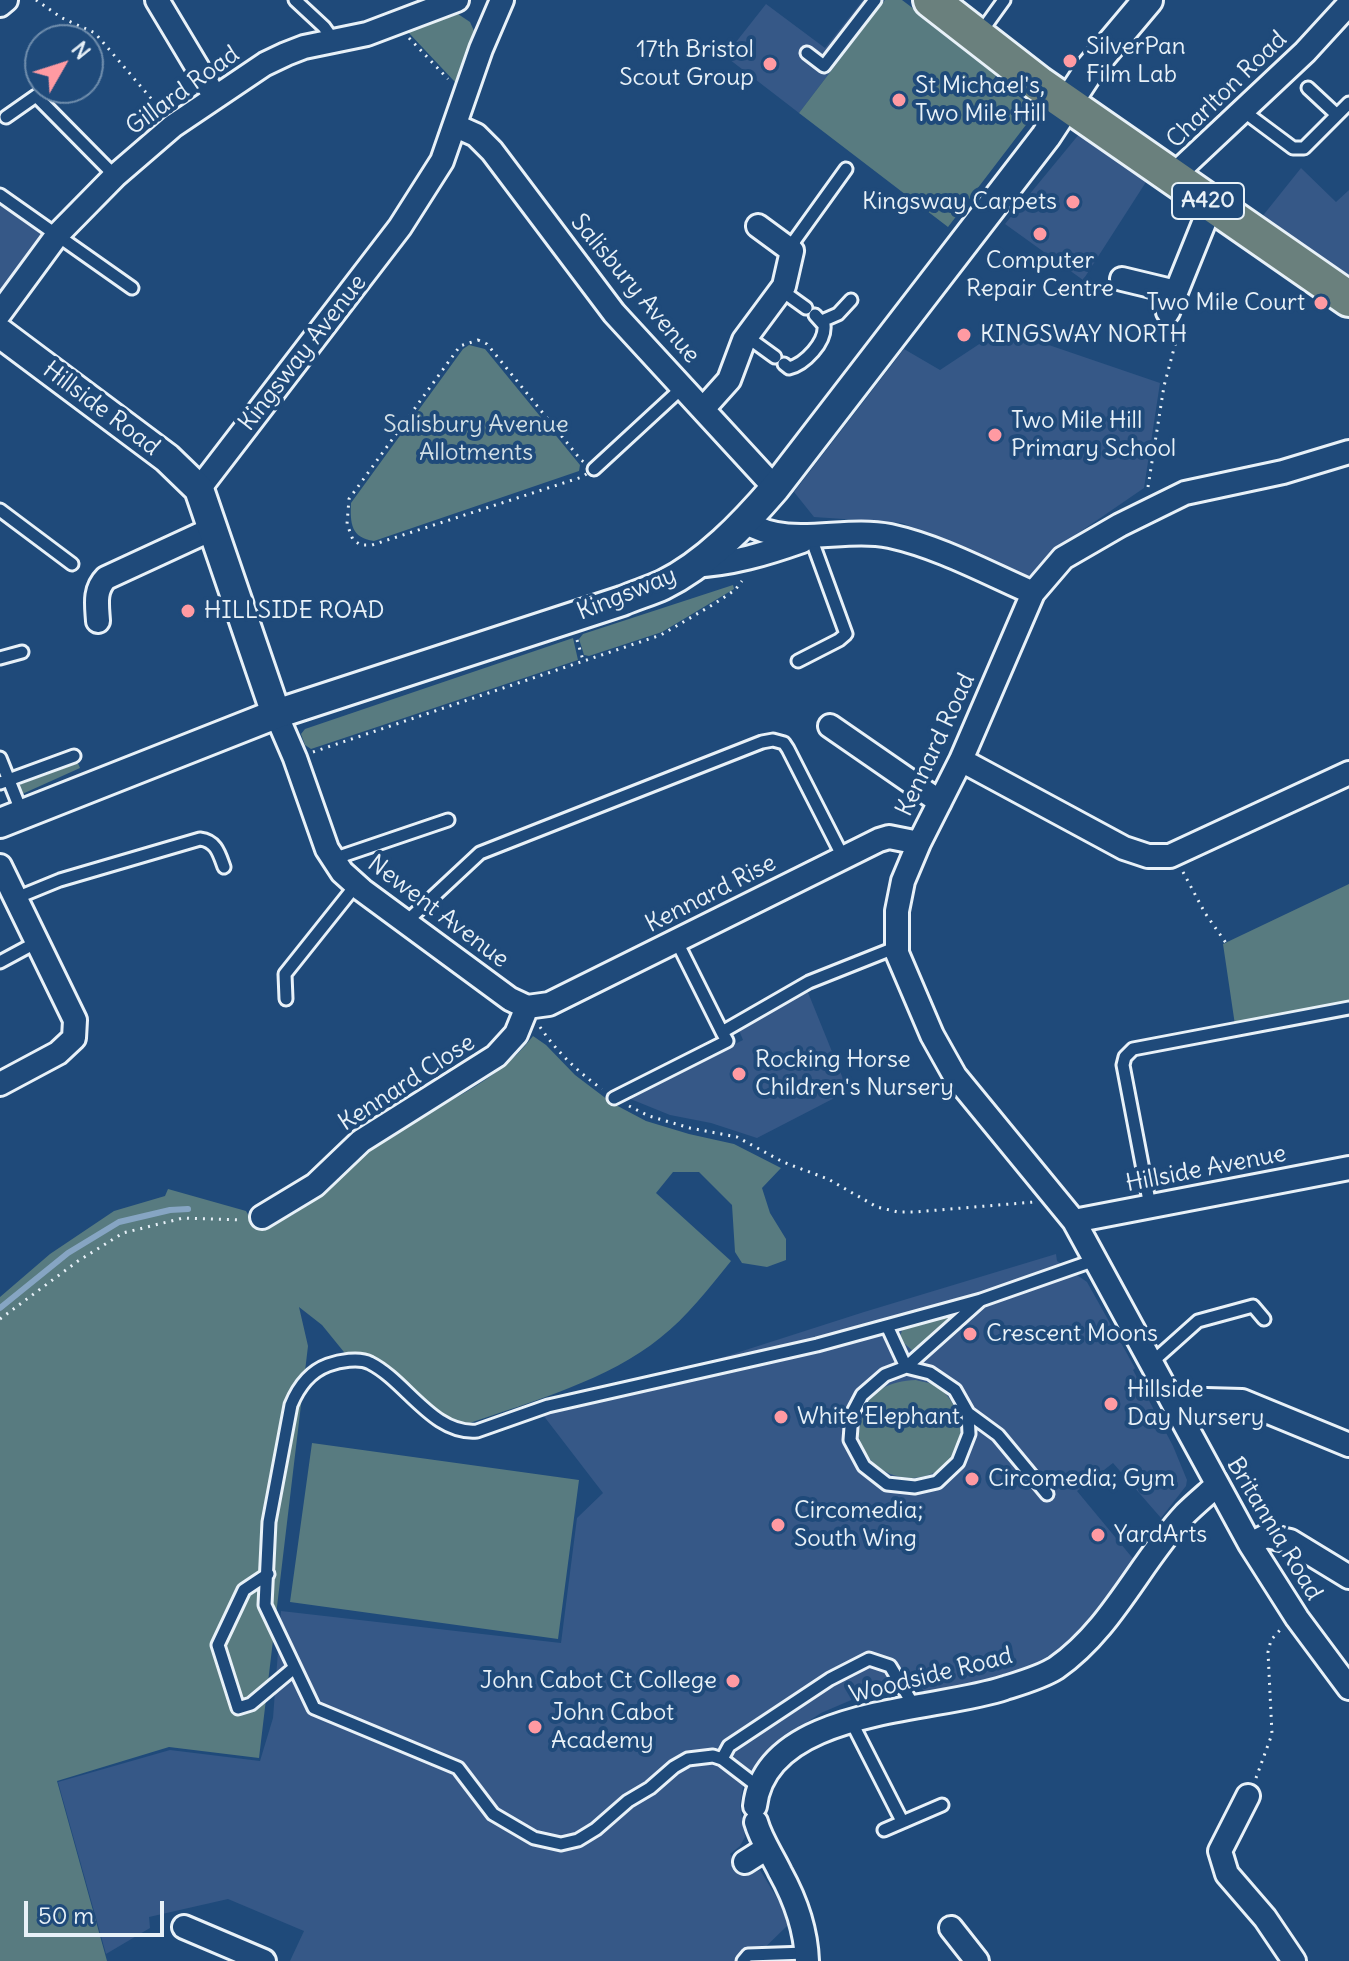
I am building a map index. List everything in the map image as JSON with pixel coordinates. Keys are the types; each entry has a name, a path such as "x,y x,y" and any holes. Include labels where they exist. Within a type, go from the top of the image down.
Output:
{"main road":[{"name":"A420","path":"942,3 978,37 1067,104 1349,299"}],"street":[{"path":"0,5 6,0"},
{"path":"157,0 215,97"},
{"name":"Gillard Road","path":"0,313 58,234 115,176 173,126 215,97 286,54 396,23 428,5 457,0"},
{"name":"Kingsway","path":"11,818 276,714 622,601 664,584 692,566 746,522 775,488 1046,136 1090,69 1148,0"},
{"name":"Kingsway Avenue","path":"199,489 400,227 442,161 498,1"},
{"name":"Charlton Road","path":"1172,177 1305,52 1349,4"},
{"name":"Salisbury Avenue","path":"456,126 476,135 492,151 614,313 775,488"},
{"path":"1122,279 1174,311 1212,203"},
{"path":"703,409 729,380 746,336 781,290 792,251 758,226"},
{"name":"Hillside Road","path":"0,333 167,458 199,489"},
{"name":"Kennard Road","path":"1074,1221 955,1076 932,1035 897,953 897,911 903,881 961,760 1033,593 1063,558 1185,493 1283,472 1349,452"},
{"path":"199,489 276,714"},
{"path":"746,522 775,535 815,537 873,533 906,540 1033,593"},
{"path":"98,621 96,599 100,584 106,578 212,529"},
{"path":"692,566 726,564 757,557 815,537"},
{"name":"Newent Avenue","path":"276,714 327,849 342,872 510,999 527,1007"},
{"path":"830,726 940,802"},
{"path":"961,760 1124,848 1148,856 1175,853 1349,773"},
{"name":"Kennard Rise","path":"527,1007 549,1004 889,837 919,843"},
{"path":"0,866 75,1020 74,1038 58,1053 0,1084"},
{"name":"Kennard Close","path":"262,1217 315,1185 361,1141 496,1056 516,1034 527,1007"},
{"name":"Hillside Avenue","path":"1074,1221 1349,1168"},
{"name":"Britannia Road","path":"1074,1221 1250,1544 1297,1618 1349,1688"},
{"path":"1176,1409 1206,1400 1242,1401 1349,1445"},
{"name":"Woodside Road","path":"806,1957 795,1901 767,1848 755,1814 756,1795 762,1782 784,1755 812,1736 851,1721 1001,1690 1054,1669 1103,1625 1184,1515 1217,1485"},
{"path":"1250,1544 1266,1536 1290,1541 1349,1577"},
{"path":"1248,1796 1220,1851 1227,1874 1265,1918 1294,1961"},
{"path":"745,1862 767,1848"},
{"path":"184,1927 264,1961"},
{"path":"951,1928 977,1961"}],"lane":[{"path":"295,0 335,41"},
{"path":"807,53 824,66 875,0"},
{"path":"978,37 1004,0"},
{"path":"1308,88 1337,115"},
{"path":"1242,110 1293,148 1304,148 1349,103"},
{"path":"6,117 25,104"},
{"path":"44,104 115,176"},
{"path":"792,251 795,240 846,169"},
{"path":"0,195 132,288"},
{"path":"746,336 789,368 804,361 823,338 825,331 814,315 781,290"},
{"path":"814,315 838,314 851,300"},
{"path":"594,469 683,387"},
{"path":"0,510 72,564"},
{"path":"798,661 846,634 815,537"},
{"path":"0,658 22,652"},
{"path":"406,922 480,853 773,740 784,743 788,749 843,857"},
{"path":"4,781 74,756"},
{"path":"0,758 11,818"},
{"path":"333,859 448,820"},
{"path":"16,898 60,880 200,839 208,840 215,846 224,867"},
{"path":"286,999 285,974 356,885"},
{"path":"614,1098 727,1041 676,940"},
{"path":"0,962 37,942"},
{"path":"722,1032 809,982 897,947"},
{"path":"1150,1206 1123,1065 1128,1052 1349,1008"},
{"path":"762,1782 752,1782 722,1759 713,1756 688,1759 628,1801 610,1820 587,1835 561,1844 516,1829 493,1814 458,1768 314,1708 265,1605 269,1522 291,1405 301,1386 323,1367 346,1361 371,1363 450,1426 467,1432 477,1431 548,1406 817,1345 981,1300 1095,1260"},
{"path":"968,1413 969,1434 958,1462 937,1482 915,1487 887,1484 864,1466 850,1440 852,1414 862,1395 885,1375 906,1367 981,1300"},
{"path":"1151,1363 1198,1321 1253,1306 1264,1319"},
{"path":"887,1326 906,1367"},
{"path":"906,1367 930,1373 955,1390 968,1413 998,1435 1047,1494"},
{"path":"268,1574 244,1590 218,1645 238,1708 251,1704 294,1668"},
{"path":"722,1759 729,1746 830,1679 869,1659 890,1666 914,1706"},
{"path":"851,1721 902,1821"},
{"path":"884,1830 942,1805"},
{"path":"743,1961 748,1955 806,1957"}],"path":[{"path":"36,0 62,18 95,33 173,126"},
{"path":"396,23 465,98"},
{"path":"1143,513 1174,311"},
{"path":"478,340 487,344 581,460 594,469 582,477 372,545 361,545 349,535 346,508 349,499 460,346 468,342 478,340"},
{"name":"Kingsway","path":"295,758 661,635 735,590 757,557"},
{"path":"1175,853 1189,887 1226,943"},
{"path":"527,1007 550,1043 579,1073 614,1098 649,1116 737,1137 783,1162 828,1179 877,1207 898,1212 1057,1200"},
{"path":"0,1319 78,1261 123,1233 183,1218 253,1220 262,1217"},
{"path":"1248,1796 1272,1734 1268,1652 1276,1632 1297,1618"}],"shaded area":[{"path":"863,0 885,0 799,113 725,56 766,4 825,48"},
{"path":"1080,133 1146,182 1083,280 1005,224"},
{"path":"1301,168 1336,202 1349,190 1349,281 1261,218"},
{"path":"0,188 51,222 0,293"},
{"name":"Two Mile Hill Primary School","path":"1002,329 1160,383 1144,488 1074,536 1028,576 902,523 814,517 794,492 904,349 940,370"},
{"path":"807,990 848,1091 757,1138 711,1123 670,1115 628,1098 743,1040 738,1028"},
{"path":"1056,1254 1057,1261 1087,1282 1135,1368 1133,1370 1173,1446 1187,1480 1186,1486 1161,1518 1113,1463 1077,1491 1135,1561 1130,1574 1073,1644 1044,1666 1005,1680 926,1694 912,1674 821,1713 786,1736 759,1761 743,1786 740,1805 745,1837 730,1854 745,1876 760,1870 780,1903 788,1925 751,1961 290,1961 304,1931 228,1899 149,1917 150,1928 106,1954 58,1782 170,1750 260,1761 273,1718 281,1611 561,1643 577,1518 603,1493 543,1415"}],"green space":[{"path":"885,0 902,0 998,72 994,79 1023,100 1031,111 1032,117 948,227 799,113"},
{"path":"458,14 470,22 475,33 455,82 408,32"},
{"name":"Salisbury Avenue Allotments","path":"469,345 485,349 580,465 579,471 374,541 361,537 352,523 351,503 463,349"},
{"path":"733,585 734,589 662,632 584,655 579,639 583,634"},
{"path":"573,638 578,660 311,749 305,745 301,734 305,729"},
{"path":"78,763 80,768 20,795 18,788 21,784"},
{"path":"1349,884 1349,1002 1235,1025 1223,944"},
{"path":"533,1036 575,1075 612,1103 646,1121 734,1144 781,1168 762,1188 770,1213 786,1239 786,1260 767,1267 742,1263 735,1252 732,1205 699,1172 673,1172 656,1193 731,1261 697,1302 660,1338 618,1366 544,1398 470,1423 453,1425 370,1357 348,1357 322,1325 299,1307 308,1346 259,1758 169,1747 57,1781 107,1961 0,1961 0,1297 50,1254 114,1211 165,1196 168,1189 246,1211 254,1225 284,1219 315,1198 362,1152 475,1087 516,1055"},
{"path":"947,1316 949,1321 913,1351 899,1339 903,1328"},
{"path":"916,1380 934,1385 951,1400 960,1433 954,1455 947,1464 922,1477 909,1478 896,1476 872,1462 864,1451 859,1433 865,1409 874,1394 897,1382"},
{"path":"312,1443 579,1480 558,1639 290,1602"}],"waterway":[{"path":"0,1308 68,1253 119,1222 188,1209"}],"place":[{"name":"SilverPan Film Lab","path":"1070,61"},
{"name":"17th Bristol Scout Group","path":"770,64"},
{"name":"St Michael's, Two Mile Hill","path":"899,100"},
{"name":"Kingsway Carpets","path":"1073,202"},
{"name":"Computer Repair Centre","path":"1040,234"},
{"name":"Two Mile Court","path":"1321,303"},
{"name":"KINGSWAY NORTH","path":"964,335"},
{"name":"Two Mile Hill Primary School","path":"995,435"},
{"name":"HILLSIDE ROAD","path":"188,611"},
{"name":"Rocking Horse Children's Nursery","path":"739,1074"},
{"name":"Crescent Moons","path":"970,1334"},
{"name":"Hillside Day Nursery","path":"1111,1404"},
{"name":"White Elephant","path":"781,1417"},
{"name":"Circomedia; Gym","path":"972,1479"},
{"name":"Circomedia; South Wing","path":"778,1525"},
{"name":"YardArts","path":"1098,1535"},
{"name":"John Cabot Ct College","path":"733,1681"},
{"name":"John Cabot Academy","path":"535,1727"}]}
